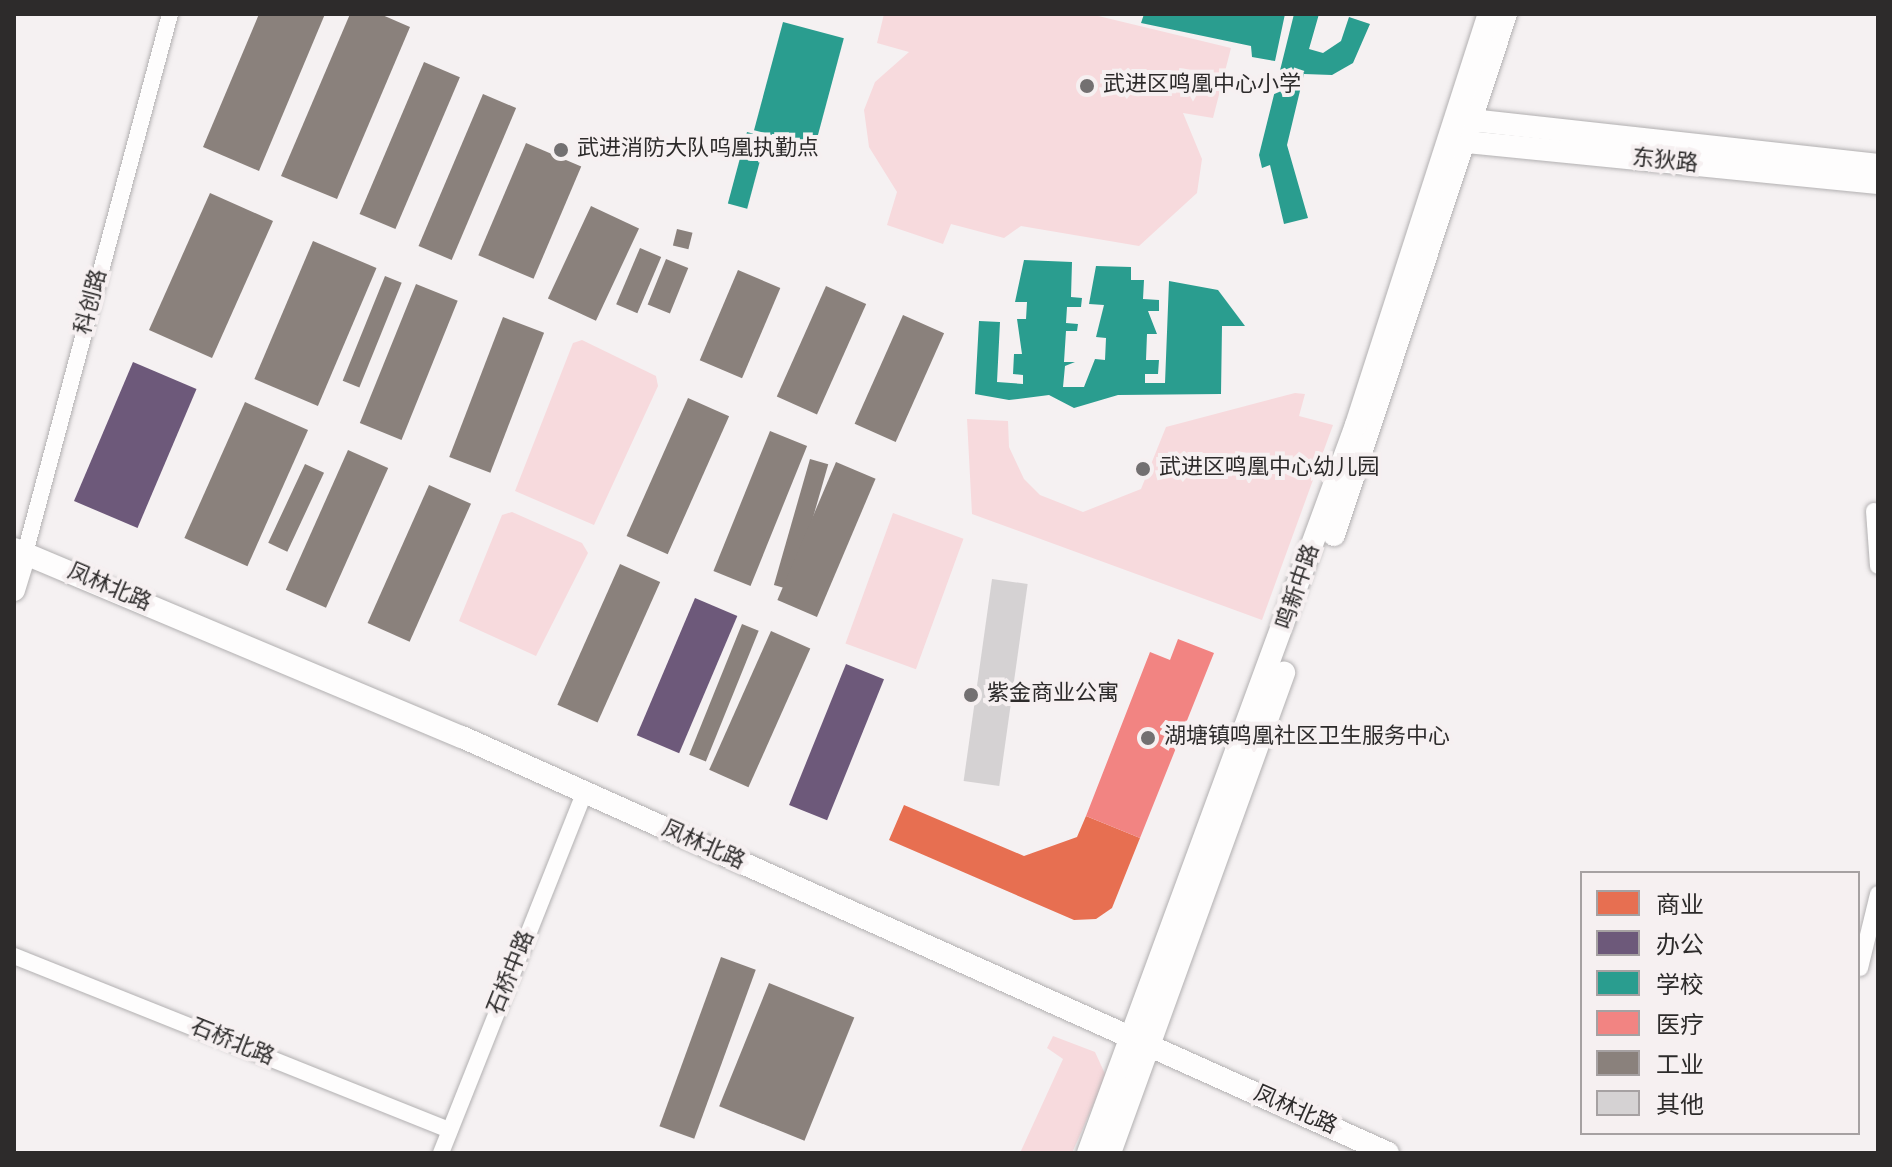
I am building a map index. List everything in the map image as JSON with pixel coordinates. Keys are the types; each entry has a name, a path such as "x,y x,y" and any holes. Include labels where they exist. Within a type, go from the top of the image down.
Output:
{"street":[{"name":"科创路","path":"14,590 19,551 170,14"},
{"name":"鸣新中路","path":"1464,131 1489,14"},
{"name":"鸣新中路","path":"1110,1153 1142,1043 1506,14"},
{"name":"东狄路","path":"1464,131 1878,165"},
{"name":"东狄路","path":"1464,131 1878,183"},
{"path":"1874,511 1878,566"},
{"name":"凤林北路","path":"19,551 584,793 1388,1153"},
{"name":"石桥中路","path":"441,1153 584,793"},
{"path":"1860,968 1878,894"},
{"name":"石桥北路","path":"14,956 449,1130"},
{"name":"鸣新中路","path":"1088,1153 1142,1043"}],"shaded area":[{"path":"884,14 1090,14 1231,48 1213,118 1183,113 1202,159 1197,193 1139,246 1021,226 1004,238 951,224 943,244 887,225 897,192 869,147 864,110 875,82 909,52 877,43"},
{"path":"582,340 656,376 658,386 594,525 515,491 573,343"},
{"path":"1295,393 1305,394 1299,416 1333,425 1262,620 972,514 967,419 1008,421 1009,447 1024,479 1040,495 1083,512 1141,489 1166,427"},
{"path":"512,512 582,543 588,553 536,656 459,621 502,515"},
{"path":"893,513 963,539 916,669 845,644"},
{"path":"1053,1036 1095,1052 1106,1076 1072,1153 1020,1153 1063,1059 1047,1048"}],"building: 商业":[{"path":"904,805 1024,856 1077,837 1086,816 1140,838 1112,908 1096,919 1074,920 889,840"}],"building: 办公":[{"path":"133,362 197,389 138,528 74,501"},
{"path":"695,598 737,616 679,753 637,735"},
{"path":"846,664 884,679 827,820 789,805"}],"building: 学校":[{"path":"1144,14 1285,14 1275,61 1252,57 1251,46 1141,23"},
{"path":"1294,14 1319,14 1309,49 1323,53 1341,41 1349,17 1370,24 1353,63 1332,75 1304,74 1287,145 1308,218 1284,224 1270,165 1262,168 1259,155"},
{"path":"783,22 844,38 815,146 754,130"},
{"path":"747,132 766,137 747,209 728,203"},
{"path":"1024,260 1072,262 1071,297 1082,298 1081,307 1067,307 1066,323 1078,324 1077,331 1066,331 1064,362 1075,362 1065,366 1063,387 1084,387 1095,359 1105,360 1106,338 1096,337 1104,305 1089,304 1096,266 1131,267 1131,280 1144,280 1143,299 1159,300 1159,311 1148,311 1157,334 1147,334 1146,360 1159,360 1158,374 1145,374 1145,383 1165,383 1169,281 1218,290 1245,326 1222,326 1221,394 1118,395 1074,408 1049,395 1009,400 975,394 979,321 1000,322 997,382 1023,384 1023,375 1013,374 1014,354 1022,354 1017,319 1026,319 1027,302 1015,302"}],"building: 医疗":[{"name":"湖塘镇鸣凰社区卫生服务中心","path":"1178,639 1214,653 1140,838 1086,816 1150,652 1170,660"}],"building: 工业":[{"path":"259,14 325,14 259,171 203,147"},
{"path":"350,14 380,14 410,27 337,199 281,176"},
{"path":"424,62 460,77 395,229 360,214"},
{"path":"483,94 516,108 452,260 419,246"},
{"path":"526,143 581,166 534,279 478,255"},
{"path":"210,193 273,221 212,358 149,330"},
{"path":"591,206 639,228 596,321 548,298"},
{"path":"677,229 693,233 688,249 673,245"},
{"path":"313,241 377,268 318,406 254,379"},
{"path":"640,248 661,257 637,313 616,304"},
{"path":"666,259 688,268 670,313 648,304"},
{"path":"738,270 780,288 742,378 700,360"},
{"path":"385,276 402,283 359,388 343,381"},
{"path":"416,284 458,301 402,440 360,423"},
{"path":"826,286 866,304 817,414 777,397"},
{"path":"903,315 944,333 896,442 855,424"},
{"path":"503,317 544,333 490,473 449,457"},
{"path":"688,398 729,416 668,554 627,536"},
{"path":"245,402 308,430 247,566 184,538"},
{"path":"770,431 807,446 751,586 713,571"},
{"path":"348,450 388,468 326,608 286,590"},
{"path":"810,459 828,464 792,590 774,585"},
{"path":"836,462 876,479 817,617 777,600"},
{"path":"305,464 324,473 287,552 268,543"},
{"path":"429,485 471,504 410,642 368,623"},
{"path":"620,564 660,582 598,723 557,705"},
{"path":"742,624 759,631 706,761 689,755"},
{"path":"771,631 810,648 748,787 709,770"},
{"path":"721,957 756,970 694,1139 659,1126"},
{"path":"769,983 854,1017 804,1141 719,1106"}],"building: 其他":[{"path":"992,579 1028,584 999,786 964,781"}],"place":[{"name":"武进区鸣凰中心小学","path":"1087,86"},
{"name":"武进消防大队呜凰执勤点","path":"561,150"},
{"name":"武进区鸣凰中心幼儿园","path":"1143,469"},
{"name":"紫金商业公寓","path":"971,695"},
{"name":"湖塘镇鸣凰社区卫生服务中心","path":"1148,738"}]}
